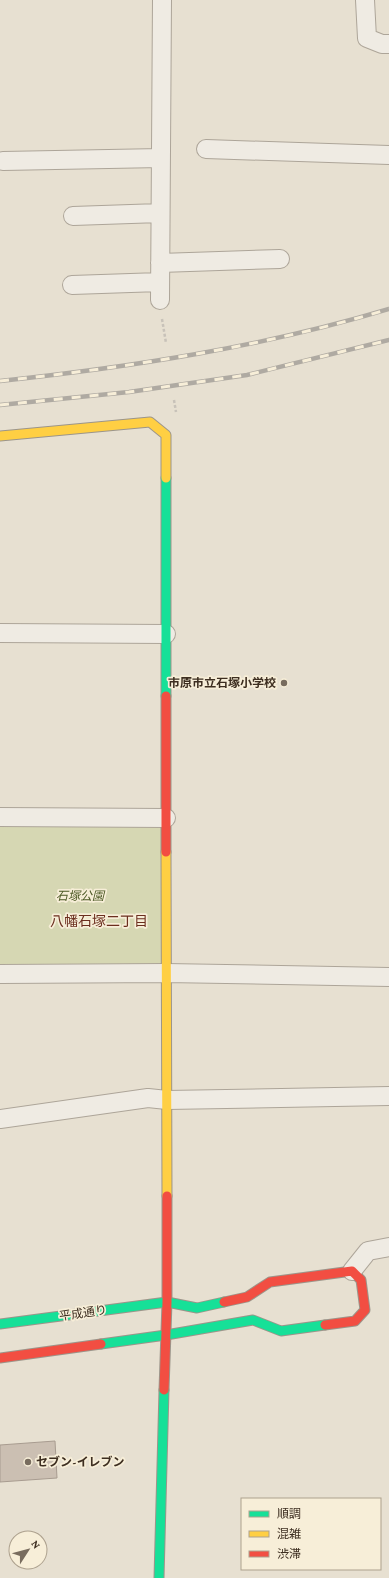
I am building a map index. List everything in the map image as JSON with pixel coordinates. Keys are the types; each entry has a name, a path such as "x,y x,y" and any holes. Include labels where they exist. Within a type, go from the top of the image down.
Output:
{"street":[{"path":"160,300 162,0"},
{"path":"365,0 367,38 382,44 389,44"},
{"path":"206,149 389,155"},
{"path":"3,161 161,158"},
{"path":"73,216 160,213"},
{"path":"160,263 280,259"},
{"path":"72,285 160,282"},
{"path":"0,436 150,422 166,435 167,1302 159,1578"},
{"path":"0,633 166,634"},
{"path":"0,817 166,818"},
{"path":"0,974 166,973 389,977"},
{"path":"0,1119 148,1098 167,1100 389,1096"},
{"path":"0,1358 166,1335 253,1320 281,1331 355,1321 365,1310 362,1280 352,1271 368,1250 389,1247"},
{"name":"平成通り","path":"0,1324 167,1302 197,1308 247,1297 270,1282 352,1271"}],"green space":[{"name":"石塚公園","path":"0,823 161,824 161,968 0,969"}],"building":[{"name":"セブン-イレブン","path":"55,1441 57,1478 0,1482 0,1445"}],"railway":[{"path":"0,381 147,362 245,345 389,309"},
{"path":"0,405 129,392 247,375 389,340"}],"traffic: fast":[{"path":"166,478 166,696"},
{"path":"0,1324 167,1302 197,1308 224,1302"},
{"path":"101,1344 166,1335 253,1320 281,1331 325,1325"},
{"path":"159,1578 164,1390"}],"traffic: slow":[{"path":"0,436 150,422 166,435 166,478"},
{"path":"166,852 167,1196"}],"traffic: jam":[{"path":"166,696 166,852"},
{"path":"164,1390 167,1302 167,1196"},
{"path":"224,1302 247,1297 270,1282 352,1271 361,1280 365,1310 355,1321 325,1325"},
{"path":"0,1358 101,1344"}],"place":[{"name":"市原市立石塚小学校","path":"284,683"},
{"name":"セブン-イレブン","path":"28,1462"}],"district":[{"name":"八幡石塚二丁目","path":"99,921"}]}
